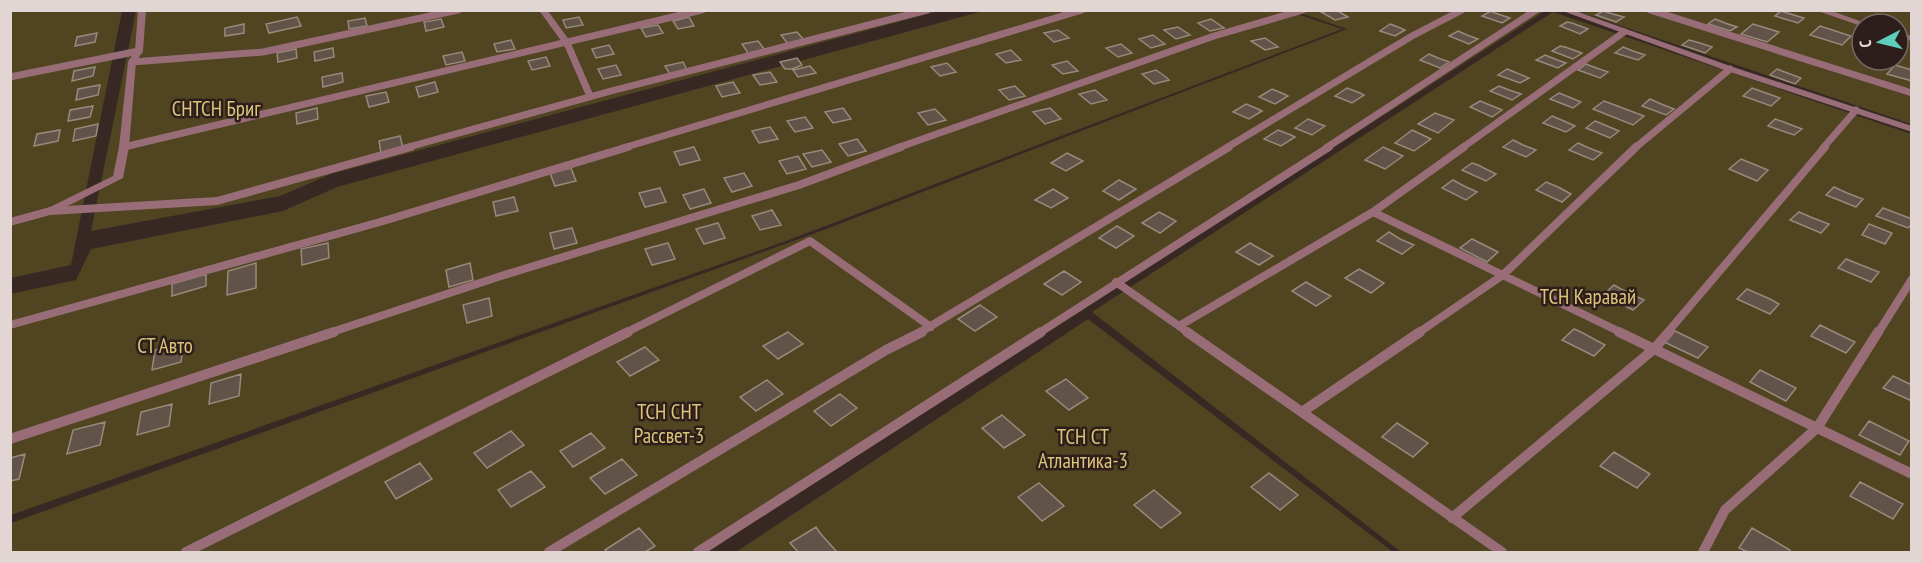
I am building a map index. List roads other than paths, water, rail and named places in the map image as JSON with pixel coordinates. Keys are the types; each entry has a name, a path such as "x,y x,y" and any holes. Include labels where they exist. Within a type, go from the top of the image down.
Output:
{"street":[{"path":"50,212 118,178 124,147 132,62 139,51 142,10"},
{"path":"1564,10 1730,69 1911,129"},
{"path":"1819,10 1850,20"}],"lane":[{"path":"132,62 263,52 458,10"},
{"path":"543,10 567,43 590,96"},
{"path":"124,147 702,10"},
{"path":"10,222 50,212 217,201 590,96 927,10"},
{"path":"10,325 380,222 1082,10"},
{"path":"10,439 501,276 799,185 1214,36 1303,10"},
{"path":"549,552 876,356 931,327 1412,36 1462,10"},
{"path":"698,552 1430,82 1536,10"},
{"path":"1650,10 1911,93"},
{"path":"1179,326 1372,212 1624,32"},
{"path":"10,77 139,51"},
{"path":"1302,412 1503,275 1622,159 1730,69"},
{"path":"1452,518 1654,349 1856,110"},
{"path":"1372,212 1911,474"},
{"path":"186,552 810,241 931,327"},
{"path":"1703,552 1725,510 1818,428 1911,279"},
{"path":"1116,282 1502,552"}],"park label":[{"name":"СНТСН Бриг","path":"216,108"},
{"name":"ТСН Каравай","path":"1588,296"},
{"name":"СТ Авто","path":"165,345"},
{"name":"ТСН СНТ Рассвет-3","path":"669,423"},
{"name":"ТСН СТ Атлантика-3","path":"1083,448"}]}
